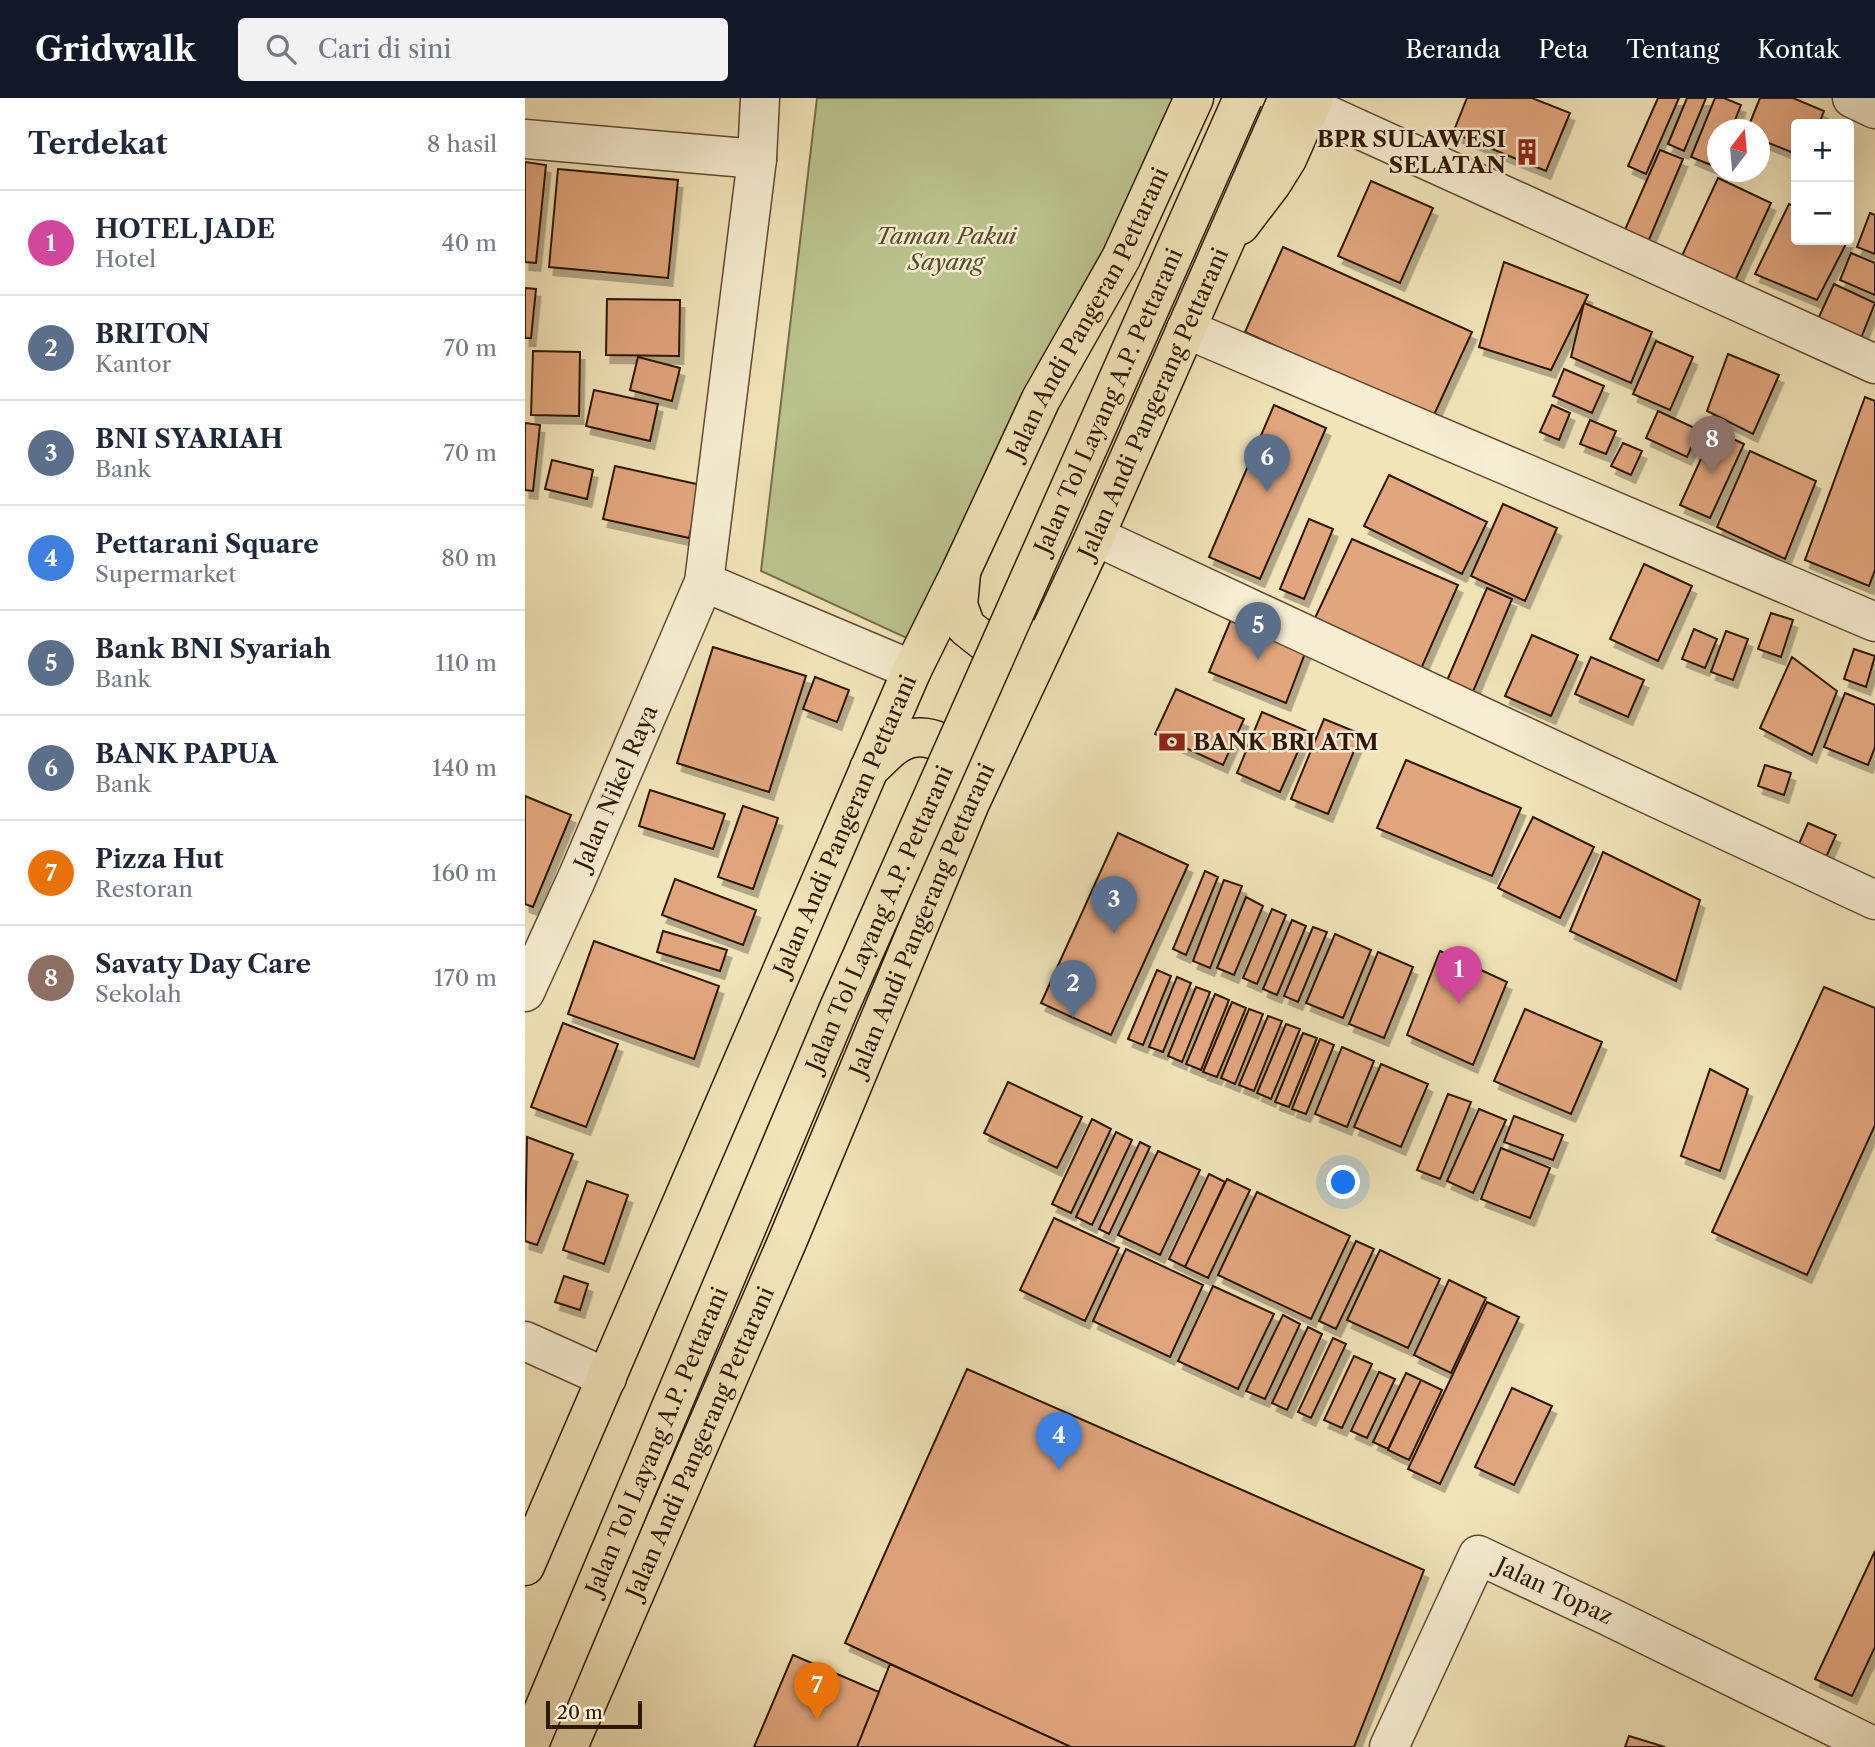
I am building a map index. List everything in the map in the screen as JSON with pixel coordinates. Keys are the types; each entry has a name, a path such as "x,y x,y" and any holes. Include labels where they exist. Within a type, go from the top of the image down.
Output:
{"main road":[{"name":"Jalan Andi Pangeran Pettarani","path":"525,1566 912,670 1041,400 1121,258 1194,98"},
{"name":"Jalan Tol Layang A.P. Pettarani","path":"525,1690 670,1345 982,621 1218,98"},
{"name":"Jalan Tol Layang A.P. Pettarani","path":"528,1747 839,1008 1243,98"},
{"path":"1226,243 1252,208 1304,100"},
{"name":"Jalan Andi Pangerang Pettarani","path":"568,1747 787,1242 970,803 1095,536 1226,243 1304,100"},
{"path":"961,571 958,604 966,627 985,642 1013,649 1037,636 1062,608"},
{"path":"868,770 900,742 920,738 939,741 957,752 966,769 970,803"}],"street":[{"name":"Jalan Nikel Raya","path":"527,981 583,865 704,582 757,159 760,98"},
{"path":"1852,98 1875,109"},
{"path":"1304,100 1875,364"},
{"path":"525,139 757,159"},
{"path":"1187,329 1875,622"},
{"path":"1095,536 1875,900"},
{"path":"704,582 912,670"},
{"path":"525,1341 607,1378"},
{"name":"Jalan Topaz","path":"1389,1747 1478,1555 1875,1747"}],"green space":[{"name":"Taman Pakui Sayang","path":"817,98 1175,98 924,646 761,571"}],"building":[{"name":"BPR SULAWESI SELATAN","path":"1467,98 1532,98 1570,113 1546,171 1453,133"},
{"path":"1658,98 1679,98 1646,174 1628,166"},
{"path":"1687,98 1706,98 1684,151 1668,144"},
{"path":"1715,98 1724,98 1741,105 1735,119 1707,119 1707,163 1691,157"},
{"path":"1760,98 1793,98 1824,111 1821,119 1791,119 1791,152 1770,143 1770,119 1751,119"},
{"path":"1660,150 1683,159 1648,242 1624,232"},
{"path":"525,162 546,165 536,263 525,262"},
{"path":"558,169 678,180 668,278 549,267"},
{"path":"1371,181 1433,208 1400,283 1338,256"},
{"path":"1716,182 1726,182 1771,203 1734,283 1681,258"},
{"path":"1789,204 1791,245 1845,245 1817,300 1755,274"},
{"path":"1870,213 1875,215 1875,254 1857,247"},
{"path":"1283,247 1472,332 1433,417 1245,332"},
{"path":"1851,253 1875,263 1875,295 1840,280"},
{"path":"1504,262 1588,295 1551,370 1479,347"},
{"path":"1834,284 1875,303 1861,338 1818,319"},
{"path":"525,288 536,289 531,338 525,338"},
{"path":"607,299 680,300 679,356 606,355"},
{"path":"1584,303 1652,332 1631,383 1571,357"},
{"path":"1656,341 1693,357 1670,410 1633,394"},
{"path":"533,351 580,352 579,416 531,415"},
{"path":"1728,354 1779,375 1753,434 1707,411"},
{"path":"638,357 680,368 672,401 630,390"},
{"path":"1564,369 1604,386 1592,413 1553,396"},
{"path":"594,390 658,404 650,441 586,426"},
{"path":"1865,397 1875,401 1875,570 1869,586 1805,560"},
{"path":"1274,405 1326,428 1260,579 1209,557"},
{"path":"1552,405 1570,413 1559,440 1540,432"},
{"path":"1658,411 1699,430 1687,457 1646,438"},
{"path":"1590,420 1616,431 1606,454 1580,444"},
{"path":"525,423 540,425 533,491 525,490"},
{"path":"1714,430 1744,444 1710,518 1680,505"},
{"path":"1623,443 1642,451 1631,475 1611,466"},
{"path":"1750,451 1816,481 1785,559 1717,527"},
{"path":"552,460 593,470 587,499 545,489"},
{"path":"615,466 701,485 689,538 603,519"},
{"path":"1389,475 1487,522 1462,574 1364,526"},
{"path":"1503,504 1557,528 1525,601 1471,576"},
{"path":"1309,519 1333,529 1304,599 1280,589"},
{"path":"1352,539 1458,585 1420,671 1315,618"},
{"path":"1644,564 1692,586 1658,661 1610,639"},
{"path":"1487,588 1512,599 1472,694 1446,683"},
{"path":"1771,613 1793,620 1781,657 1758,649"},
{"path":"1232,617 1307,648 1286,703 1209,672"},
{"path":"1694,629 1717,639 1705,668 1682,659"},
{"path":"1726,631 1748,639 1733,680 1711,672"},
{"path":"1532,635 1578,655 1551,716 1505,696"},
{"path":"713,647 806,676 769,792 677,763"},
{"path":"1854,649 1875,656 1866,687 1844,679"},
{"path":"1591,657 1644,680 1628,717 1575,694"},
{"path":"1792,657 1837,691 1812,755 1760,728"},
{"path":"815,677 849,690 837,722 803,709"},
{"path":"1176,689 1244,719 1223,765 1155,734"},
{"path":"1845,693 1875,705 1875,747 1868,765 1824,747"},
{"path":"1262,712 1307,731 1280,792 1237,773"},
{"path":"1324,719 1361,734 1328,814 1291,799"},
{"path":"1406,760 1521,808 1492,876 1377,828"},
{"path":"1765,765 1791,773 1784,795 1758,786"},
{"path":"650,790 725,814 713,849 639,826"},
{"path":"525,796 571,815 533,907 525,904"},
{"path":"743,806 778,818 753,889 718,877"},
{"path":"1533,817 1594,847 1560,918 1498,888"},
{"path":"1808,823 1836,835 1823,864 1796,851"},
{"path":"1118,833 1188,865 1111,1035 1041,1003"},
{"path":"1603,852 1700,900 1676,981 1570,931"},
{"path":"1205,871 1218,877 1186,955 1173,949"},
{"path":"675,879 756,910 743,945 662,915"},
{"path":"1224,880 1242,886 1210,968 1193,961"},
{"path":"1246,897 1263,906 1234,975 1217,968"},
{"path":"1272,909 1286,915 1257,984 1243,978"},
{"path":"1292,920 1306,926 1277,995 1263,989"},
{"path":"1313,927 1327,932 1298,1002 1284,996"},
{"path":"663,931 727,950 720,971 657,952"},
{"path":"1335,934 1371,950 1343,1018 1306,1003"},
{"path":"594,941 719,986 694,1059 568,1014"},
{"path":"1440,951 1507,982 1473,1065 1407,1035"},
{"path":"1378,952 1413,967 1384,1038 1349,1024"},
{"path":"1157,970 1171,976 1143,1045 1128,1039"},
{"path":"1177,977 1191,983 1163,1052 1149,1047"},
{"path":"1196,987 1210,992 1182,1062 1168,1056"},
{"path":"1824,987 1875,1008 1875,1125 1807,1275 1712,1232"},
{"path":"1215,994 1229,1000 1201,1070 1186,1064"},
{"path":"1232,1002 1246,1008 1217,1077 1203,1072"},
{"path":"1249,1009 1263,1014 1235,1084 1221,1078"},
{"path":"1525,1009 1602,1042 1571,1114 1494,1081"},
{"path":"1268,1016 1282,1021 1254,1091 1239,1085"},
{"path":"563,1023 618,1044 586,1127 531,1107"},
{"path":"1286,1024 1300,1029 1271,1099 1257,1093"},
{"path":"1303,1033 1317,1038 1289,1107 1275,1102"},
{"path":"1320,1039 1334,1045 1306,1114 1292,1109"},
{"path":"1342,1047 1374,1061 1347,1127 1315,1114"},
{"path":"1381,1064 1428,1084 1401,1147 1354,1127"},
{"path":"1710,1069 1748,1089 1720,1171 1681,1156"},
{"path":"1008,1082 1082,1117 1057,1168 984,1133"},
{"path":"1448,1094 1471,1102 1440,1179 1417,1170"},
{"path":"1479,1109 1506,1120 1473,1193 1447,1181"},
{"path":"1514,1116 1563,1135 1553,1160 1504,1142"},
{"path":"1092,1119 1111,1129 1071,1213 1052,1204"},
{"path":"1116,1132 1132,1140 1092,1225 1076,1217"},
{"path":"527,1137 573,1154 537,1245 525,1241"},
{"path":"1140,1142 1150,1147 1109,1234 1099,1229"},
{"path":"1501,1148 1550,1168 1530,1218 1481,1199"},
{"path":"1158,1151 1200,1170 1160,1255 1118,1235"},
{"path":"1209,1174 1225,1182 1185,1267 1169,1259"},
{"path":"1227,1179 1250,1190 1208,1278 1185,1267"},
{"path":"587,1181 628,1195 604,1264 563,1250"},
{"path":"1257,1192 1350,1236 1311,1319 1218,1275"},
{"path":"1054,1218 1119,1248 1085,1321 1020,1290"},
{"path":"1356,1241 1374,1249 1336,1329 1319,1321"},
{"path":"1126,1249 1203,1285 1170,1357 1093,1321"},
{"path":"1380,1250 1440,1279 1408,1348 1347,1320"},
{"path":"564,1276 588,1284 580,1310 555,1302"},
{"path":"1449,1280 1486,1298 1451,1373 1414,1355"},
{"path":"1213,1286 1274,1314 1238,1389 1178,1361"},
{"path":"1487,1302 1519,1317 1440,1484 1408,1469"},
{"path":"1283,1315 1300,1324 1265,1399 1246,1391"},
{"path":"1308,1327 1322,1334 1287,1410 1272,1403"},
{"path":"1333,1338 1346,1344 1311,1418 1298,1412"},
{"path":"1354,1356 1372,1364 1342,1428 1324,1420"},
{"path":"967,1369 1424,1570 1354,1747 1071,1747 845,1643"},
{"path":"1379,1372 1395,1379 1367,1438 1351,1431"},
{"path":"1406,1373 1421,1380 1388,1449 1373,1442"},
{"path":"1421,1380 1442,1390 1409,1460 1388,1450"},
{"path":"1512,1388 1552,1406 1514,1485 1475,1467"},
{"path":"1875,1551 1875,1647 1852,1696 1815,1679"},
{"path":"793,1655 879,1692 857,1747 754,1747"},
{"path":"890,1664 1071,1747 857,1747"},
{"path":"1629,1736 1665,1747 1625,1747"}],"place":[{"name":"BPR SULAWESI SELATAN","path":"1527,152"},
{"name":"Savaty Day Care","path":"1712,474"},
{"name":"BANK PAPUA","path":"1267,492"},
{"name":"Bank BNI Syariah","path":"1258,660"},
{"name":"BANK BRI ATM","path":"1172,742"},
{"name":"BNI SYARIAH","path":"1114,934"},
{"name":"HOTEL JADE","path":"1459,1004"},
{"name":"BRITON","path":"1073,1018"},
{"name":"Pettarani Square","path":"1059,1470"},
{"name":"Pizza Hut","path":"817,1720"}]}
